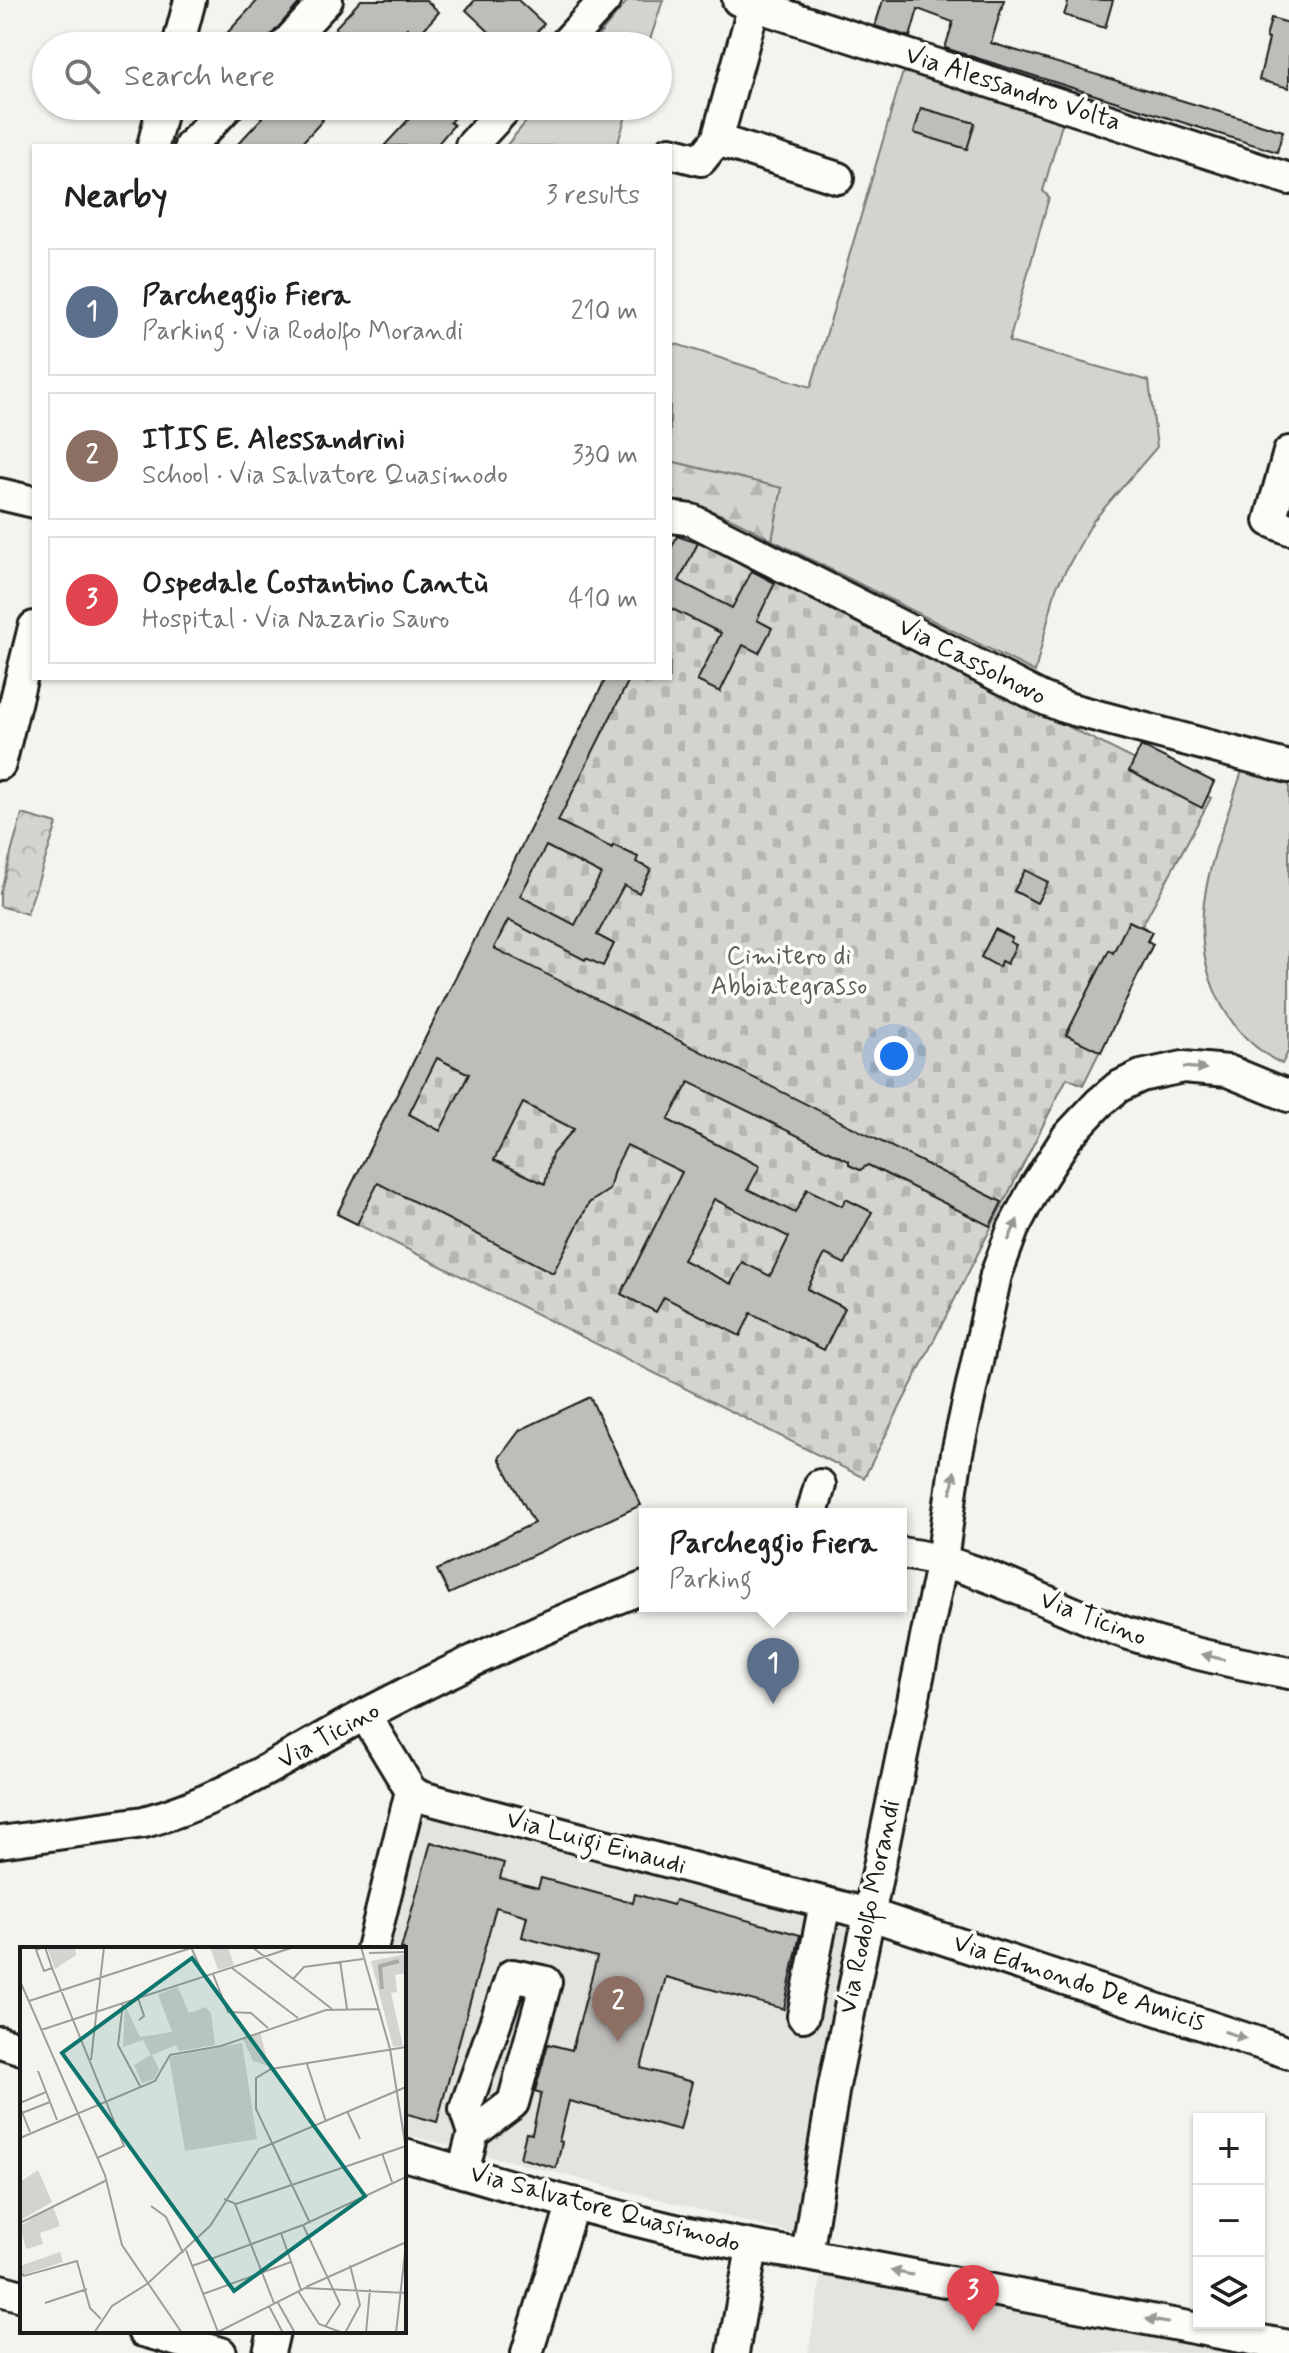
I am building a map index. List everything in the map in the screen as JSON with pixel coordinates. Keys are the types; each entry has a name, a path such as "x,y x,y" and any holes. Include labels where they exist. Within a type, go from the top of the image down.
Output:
{"street":[{"path":"182,32 190,0"},
{"path":"297,32 327,0"},
{"path":"576,32 605,0"},
{"path":"672,153 701,160 717,140 746,3"},
{"name":"Via Alessandro Volta","path":"746,3 1287,170"},
{"path":"154,144 160,120"},
{"path":"192,144 215,120"},
{"path":"473,144 495,120"},
{"path":"717,140 838,178"},
{"path":"1280,525 1289,452"},
{"path":"0,494 32,502"},
{"name":"Via Cassolnovo","path":"672,517 692,520 1067,708 1286,761"},
{"path":"0,764 32,635"},
{"name":"Via Rodolfo Morandi","path":"807,2255 834,2086 942,1560 957,1453 996,1275 1013,1229 1067,1137 1118,1087 1141,1076 1183,1067 1228,1071 1289,1096"},
{"name":"Via Ticino","path":"907,1554 942,1560 1107,1626 1167,1646 1289,1673"},
{"name":"Via Ticino","path":"0,1842 144,1822 166,1816 265,1771 365,1715 547,1627 639,1589"},
{"path":"365,1715 411,1791 372,1947"},
{"name":"Via Luigi Einaudi","path":"411,1791 421,1797 868,1914"},
{"path":"803,2016 825,1903"},
{"name":"Via Edmondo De Amicis","path":"868,1914 1289,2053"},
{"path":"463,2172 473,2133 465,2109 512,1975 546,1982 513,2103 473,2133"},
{"path":"0,2042 20,2048"},
{"name":"Via Salvatore Quasimodo","path":"406,2156 573,2203 752,2248 807,2255 1289,2346"},
{"path":"527,2353 573,2203"},
{"path":"733,2353 752,2248"},
{"path":"0,2290 20,2295"},
{"path":"150,2333 221,2353"},
{"path":"269,2353 274,2333"}],"shaded area":[{"path":"433,1815 847,1926 853,1934 798,2228 791,2233 406,2135 406,1947 389,1947 424,1819"},
{"path":"822,2273 1248,2353 808,2353"}],"green space":[{"path":"628,0 663,0 653,32 602,32"},
{"path":"912,66 1064,117 1043,191 1049,197 1009,342 1149,381 1157,447 1093,521 1056,588 1035,672 772,540 781,488 672,461 672,343 811,387 902,75"},
{"path":"527,120 625,120 618,144 508,144"},
{"path":"672,461 782,488 772,540 724,515 672,507"},
{"name":"Cimitero di Abbiategrasso","path":"680,532 1211,798 1142,926 1152,932 1148,941 1153,944 1083,1085 1067,1078 864,1478 337,1214 605,680 672,680 672,547"},
{"path":"1244,765 1289,779 1289,1050 1282,1064 1261,1051 1229,1017 1217,996 1204,951 1202,927 1207,885"},
{"path":"22,814 57,824 27,914 0,906 0,893"}],"building":[{"path":"258,0 302,0 274,32 228,32"},
{"path":"361,0 426,0 439,12 421,32 411,32 407,28 403,32 337,32 335,28"},
{"path":"475,0 518,0 544,24 536,32 489,32 466,10"},
{"path":"883,0 1004,0 991,43 1283,131 1277,152 945,48 953,22 918,9 910,37 875,26"},
{"path":"1069,0 1113,0 1105,28 1064,15"},
{"path":"1271,18 1289,23 1289,88 1259,80"},
{"path":"921,108 975,123 967,149 914,133"},
{"path":"260,120 323,120 301,144 238,144"},
{"path":"408,120 452,120 450,122 454,125 438,144 386,144"},
{"path":"677,536 698,543 679,581 732,608 752,571 775,583 757,620 772,628 759,653 743,645 720,692 697,681 721,633 672,609 672,547"},
{"path":"605,680 629,680 558,821 612,848 613,845 638,857 636,862 651,869 639,893 624,885 597,935 614,944 603,966 585,960 508,920 494,948 1002,1202 990,1226 868,1165 860,1170 849,1165 849,1161 689,1082 668,1120 760,1166 748,1189 795,1213 807,1189 842,1206 846,1199 872,1212 845,1264 825,1254 807,1289 845,1308 824,1350 751,1313 740,1336 664,1297 656,1312 621,1294 682,1172 627,1145 614,1170 609,1190 589,1203 553,1273 378,1183 357,1224 337,1214","holes":["546,846 601,874 575,925 520,896","437,1058 469,1074 440,1131 409,1114","523,1103 574,1129 552,1154 545,1184 494,1160","714,1199 789,1237 770,1276 742,1262 731,1284 683,1260"]},
{"path":"1141,746 1214,782 1202,808 1129,771"},
{"path":"1025,870 1048,882 1037,903 1014,891"},
{"path":"1129,921 1152,932 1147,941 1153,944 1101,1052 1066,1035 1109,950 1113,953"},
{"path":"995,929 1012,938 1010,942 1016,945 1007,964 1001,961 999,967 981,957"},
{"path":"590,1397 641,1505 449,1594 437,1570 534,1523 499,1458 520,1430"},
{"path":"431,1842 504,1863 500,1878 538,1888 541,1878 633,1903 635,1894 673,1905 675,1900 800,1935 784,2009 666,1977 641,2068 692,2082 680,2130 569,2101 556,2168 520,2158 526,2133 532,2134 541,2093 535,2091 548,2044 572,2050 597,1957 522,1937 527,1916 496,1907 437,2122 406,2114 406,1947 402,1947"}],"place":[{"name":"Parcheggio Fiera","path":"773,1704"},
{"name":"ITIS E. Alessandrini","path":"618,2042"},
{"name":"Ospedale Costantino Cantù","path":"973,2331"}]}
